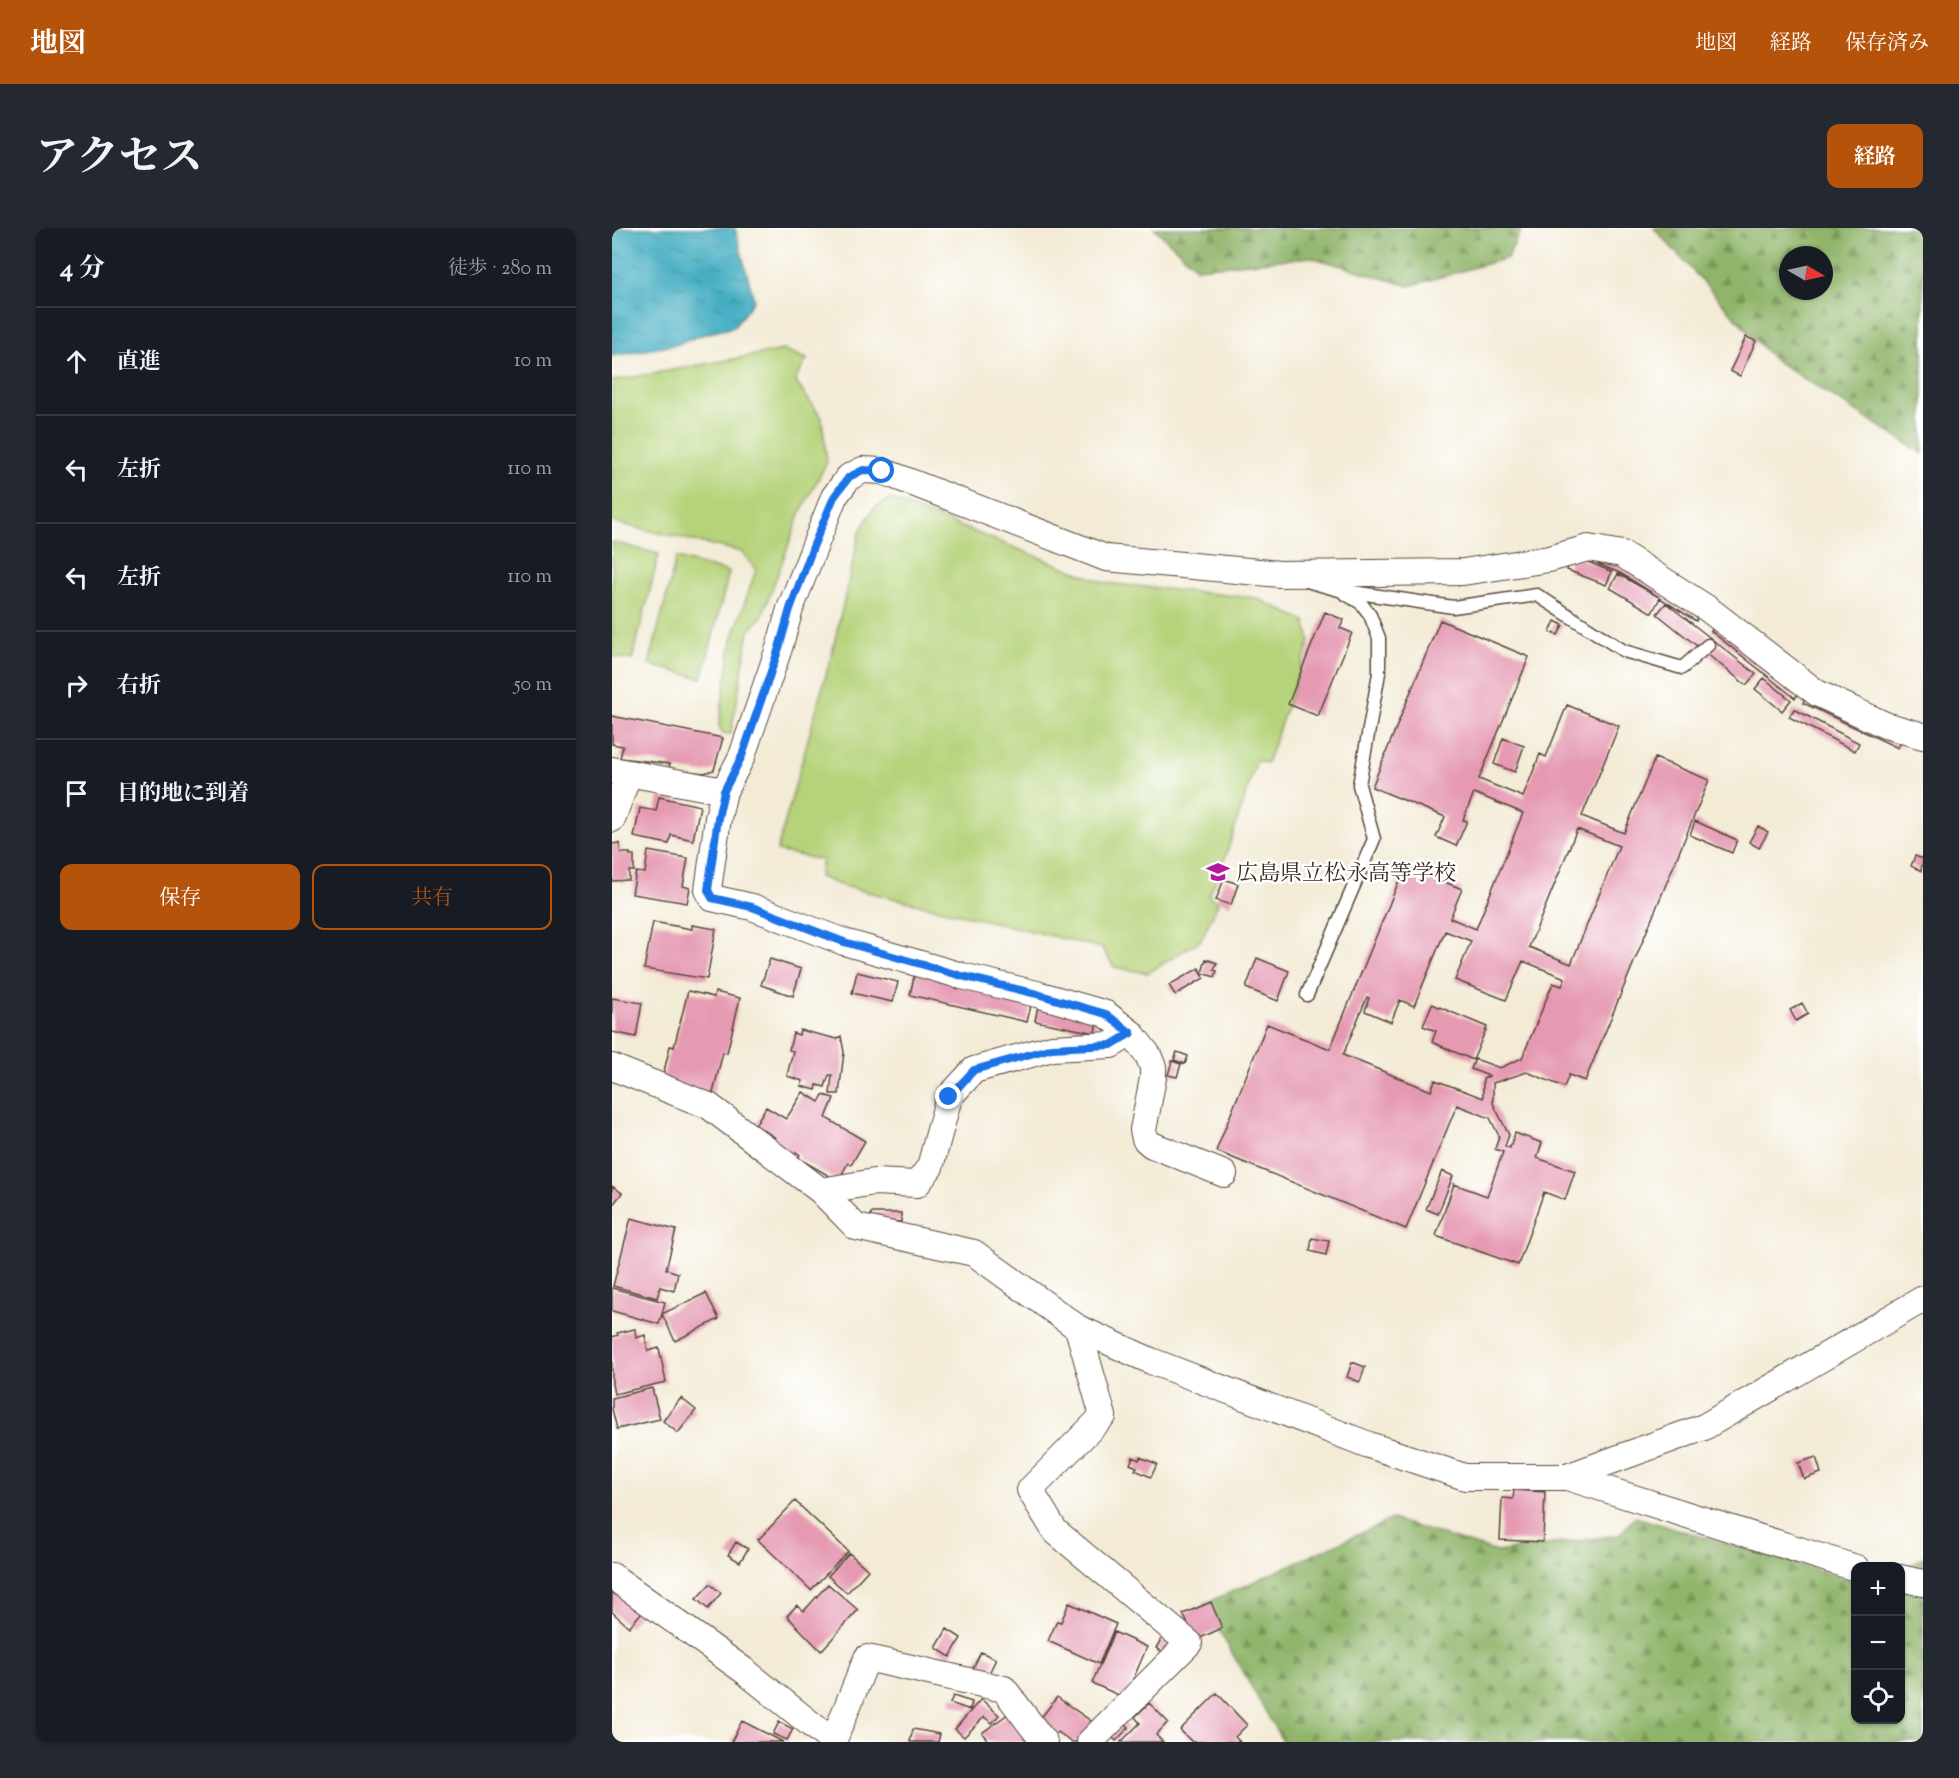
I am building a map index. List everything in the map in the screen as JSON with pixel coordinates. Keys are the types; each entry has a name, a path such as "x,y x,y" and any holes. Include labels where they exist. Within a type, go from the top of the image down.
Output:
{"street":[{"path":"1224,1174 1152,1145 1145,1138 1143,1130 1153,1067 1148,1055 1131,1033 1106,1014 855,945 752,907 712,898 708,890 724,791 742,756 790,609 834,497 849,477 863,470 882,471 1106,558 1280,574 1463,572 1549,559 1588,548 1622,554 1708,609 1817,693 1885,725 1923,736"},
{"path":"612,819 620,771 724,791"},
{"path":"821,1191 873,1182 917,1184 930,1167 949,1097 974,1070 1052,1048 1111,1045 1131,1033"},
{"path":"612,1067 709,1106 821,1191 856,1227 974,1253 1078,1328 1151,1361 1369,1445 1465,1477 1567,1477 1851,1566"},
{"path":"1567,1477 1704,1427 1923,1299"},
{"path":"1078,1328 1102,1416 1030,1490 1055,1531 1189,1643 1090,1742"},
{"path":"612,1576 746,1672 833,1742 867,1658 1004,1689 1044,1742"},
{"path":"1905,1579 1923,1583"}],"lane":[{"path":"1280,574 1339,590 1453,607 1537,595 1624,651 1682,668 1708,645"},
{"path":"1307,995 1374,839 1359,785 1379,673 1379,638 1370,615 1361,603 1339,590"}],"green space":[{"path":"1154,228 1522,228 1507,258 1409,286 1311,257 1197,268"},
{"path":"1654,228 1923,228 1923,454 1773,359"},
{"path":"784,350 807,359 795,381 822,418 827,462 801,511 762,616 749,631 731,734 723,733 719,726 732,640 756,570 742,552 612,522 612,381"},
{"path":"890,499 1105,583 1256,598 1305,621 1310,641 1267,763 1257,760 1222,867 1209,895 1218,903 1201,940 1148,973 1114,967 1102,948 843,886 819,877 822,860 777,851 831,657 860,531 873,509"},
{"path":"612,542 659,554 632,660 612,656"},
{"path":"676,558 729,572 702,678 649,665"},
{"path":"1635,1517 1851,1580 1851,1724 1905,1724 1905,1569 1923,1557 1923,1742 1283,1742 1204,1604 1392,1519 1497,1552 1619,1535"}],"water":[{"path":"612,228 735,228 754,300 734,327 698,336 679,344 612,356"}],"building":[{"path":"1746,337 1756,341 1740,376 1730,371"},
{"path":"1602,556 1699,612 1696,621 1660,598 1652,613 1610,588 1618,574 1659,597 1620,573 1598,564"},
{"path":"1581,559 1612,572 1606,585 1567,570 1570,560"},
{"path":"1666,603 1756,674 1746,685 1657,614"},
{"path":"1325,612 1344,620 1340,628 1352,633 1318,716 1288,704"},
{"path":"1440,620 1529,657 1479,779 1523,797 1540,754 1546,757 1567,705 1619,726 1582,816 1624,833 1655,758 1709,780 1585,1081 1569,1075 1564,1087 1527,1072 1493,1083 1493,1103 1509,1135 1505,1146 1510,1148 1515,1133 1542,1143 1537,1158 1575,1171 1565,1200 1544,1192 1518,1265 1436,1236 1454,1184 1487,1196 1503,1152 1495,1149 1499,1136 1490,1118 1457,1105 1406,1229 1216,1151 1267,1024 1330,1049 1405,866 1462,889 1450,918 1476,929 1523,813 1474,793 1463,820 1467,821 1456,846 1436,837 1445,817 1372,787","holes":["1577,829 1619,846 1571,964 1529,947","1445,931 1471,941 1455,980 1506,1000 1523,961 1565,978 1562,986 1553,983 1522,1058 1500,1068 1475,1059 1471,1069 1489,1076 1483,1079 1483,1098 1435,1080 1431,1091 1343,1055 1367,997 1369,998 1365,1011 1391,1022 1400,1000 1414,1006"]},
{"path":"1555,621 1563,625 1558,635 1550,632"},
{"path":"1716,624 1801,691 1795,698 1711,631"},
{"path":"1764,678 1791,700 1782,711 1755,689"},
{"path":"1806,696 1901,741 1898,748 1803,703"},
{"path":"1794,709 1859,743 1855,751 1789,717"},
{"path":"612,716 723,738 714,770 704,773 669,769 670,764 620,758 623,746 612,744"},
{"path":"1503,738 1524,746 1515,772 1494,764"},
{"path":"659,797 700,806 693,840 671,835 669,844 634,837 640,808 656,811"},
{"path":"1695,821 1737,840 1732,853 1690,835"},
{"path":"1758,826 1768,832 1759,848 1749,842"},
{"path":"619,843 621,853 634,855 634,871 629,871 629,880 612,881 612,844"},
{"path":"648,851 688,858 683,886 690,888 687,903 632,894 636,872 645,873"},
{"path":"1915,856 1923,859 1921,871 1911,866"},
{"path":"1224,879 1238,884 1231,905 1216,900"},
{"path":"653,922 692,929 692,925 716,929 707,979 644,969"},
{"path":"1257,958 1289,971 1278,1001 1246,988"},
{"path":"770,959 801,969 793,996 761,985"},
{"path":"1206,959 1217,963 1214,970 1217,971 1215,977 1202,973"},
{"path":"1199,968 1204,978 1175,995 1169,985"},
{"path":"857,972 898,982 893,1002 852,993"},
{"path":"915,972 1032,1001 1027,1022 910,995"},
{"path":"688,991 714,997 715,992 740,998 727,1053 723,1052 713,1093 662,1080 670,1046 674,1047"},
{"path":"612,998 642,1003 636,1037 612,1032"},
{"path":"1802,1003 1808,1014 1796,1021 1790,1010"},
{"path":"1432,1004 1487,1027 1473,1060 1432,1042 1436,1031 1423,1026"},
{"path":"1038,1006 1097,1019 1095,1033 1035,1021"},
{"path":"800,1030 837,1039 841,1036 844,1052 839,1094 830,1094 832,1075 829,1075 825,1087 817,1085 816,1090 801,1086 803,1081 787,1076 793,1051 789,1050 793,1033 799,1035"},
{"path":"1177,1052 1188,1056 1185,1064 1174,1060"},
{"path":"1172,1061 1181,1064 1177,1077 1168,1075"},
{"path":"803,1092 819,1102 823,1095 834,1098 826,1118 865,1141 851,1165 848,1163 838,1181 798,1158 800,1155 796,1152 794,1155 773,1143 776,1138 755,1125 766,1107 786,1119"},
{"path":"1442,1171 1453,1176 1438,1214 1426,1209"},
{"path":"612,1186 622,1193 612,1206"},
{"path":"871,1213 901,1213 901,1222 871,1220"},
{"path":"631,1218 676,1230 666,1269 678,1273 674,1291 660,1287 657,1298 613,1286"},
{"path":"1312,1238 1329,1241 1326,1255 1310,1251"},
{"path":"612,1288 665,1302 659,1324 612,1311"},
{"path":"706,1293 719,1319 675,1341 662,1314"},
{"path":"635,1329 636,1338 645,1335 648,1351 659,1348 666,1382 614,1394 612,1337 618,1335 617,1333"},
{"path":"1352,1362 1365,1367 1360,1382 1347,1377"},
{"path":"652,1388 660,1419 617,1429 612,1398"},
{"path":"681,1398 696,1410 678,1433 663,1421"},
{"path":"1133,1457 1139,1460 1140,1457 1157,1464 1151,1477 1135,1470 1137,1467 1130,1464"},
{"path":"1816,1457 1821,1473 1804,1479 1798,1463"},
{"path":"1514,1490 1545,1492 1543,1542 1500,1540 1502,1498 1513,1499"},
{"path":"795,1501 848,1551 811,1590 758,1540"},
{"path":"736,1542 748,1549 740,1562 728,1555"},
{"path":"849,1553 868,1570 847,1593 828,1576"},
{"path":"710,1584 721,1593 708,1609 696,1599"},
{"path":"828,1584 858,1610 821,1651 787,1616 797,1605 804,1611"},
{"path":"612,1586 643,1611 629,1627 612,1612"},
{"path":"1211,1602 1222,1628 1196,1640 1183,1614"},
{"path":"1069,1603 1116,1624 1099,1664 1048,1641 1057,1621 1061,1622"},
{"path":"947,1629 961,1638 950,1657 936,1648"},
{"path":"1114,1632 1147,1647 1125,1698 1092,1683"},
{"path":"1163,1636 1176,1643 1170,1656 1156,1648"},
{"path":"981,1652 996,1659 988,1675 973,1668"},
{"path":"1217,1693 1247,1725 1235,1737 1240,1742 1192,1742 1180,1730"},
{"path":"953,1696 972,1702 970,1710 950,1703"},
{"path":"1057,1697 1095,1724 1082,1742 1072,1742 1058,1732 1054,1737 1037,1723"},
{"path":"981,1699 999,1715 992,1723 984,1717 964,1737 955,1729"},
{"path":"1149,1703 1168,1722 1156,1735 1163,1742 1121,1742 1140,1723 1135,1717"},
{"path":"1012,1711 1035,1742 989,1742 982,1733"},
{"path":"742,1721 783,1742 731,1742"},
{"path":"1123,1721 1129,1727 1116,1741 1110,1735"},
{"path":"779,1722 793,1729 787,1740 773,1734"},
{"path":"913,1729 940,1734 938,1742 910,1742"}],"place":[{"name":"広島県立松永高等学校","path":"1218,872"}],"route":[{"path":"882,471 863,470 849,477 834,497 813,547 790,609 742,756 724,791 708,890 712,898 752,907 844,942 1106,1014 1131,1033 1111,1045 1052,1048 974,1070 949,1097"}]}
